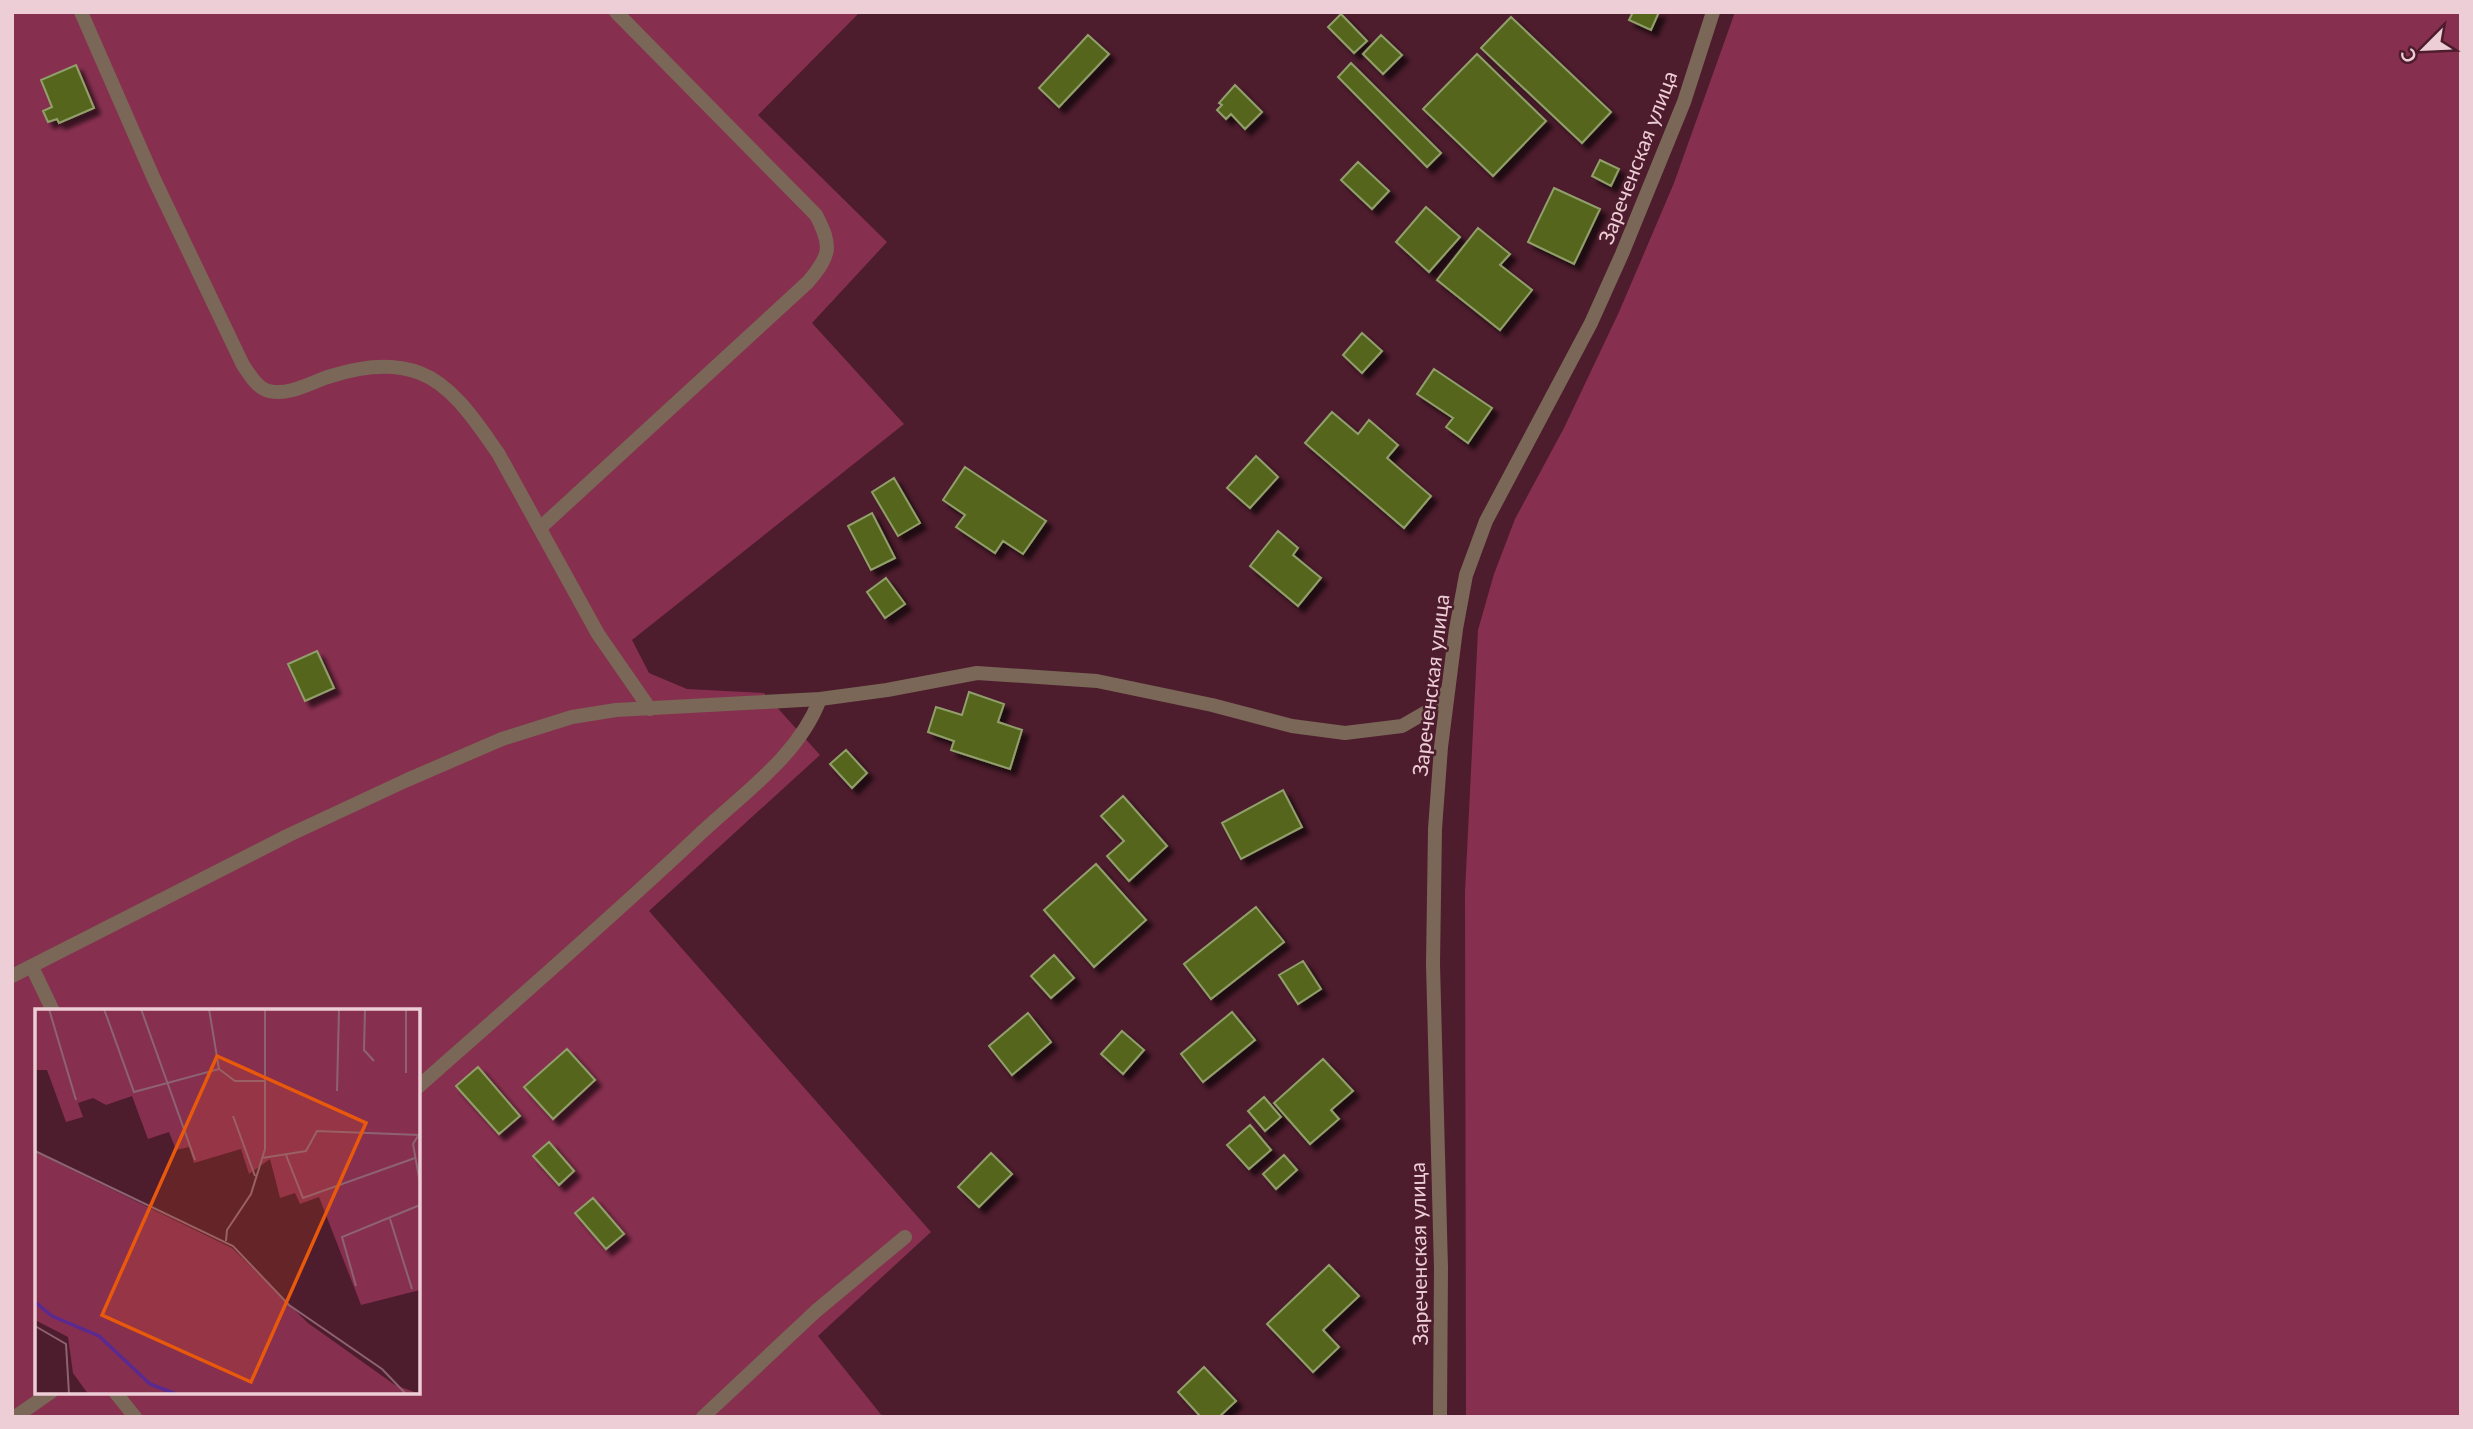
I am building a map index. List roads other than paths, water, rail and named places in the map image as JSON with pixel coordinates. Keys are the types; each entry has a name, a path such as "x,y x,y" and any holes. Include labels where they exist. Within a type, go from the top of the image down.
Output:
{"street":[{"path":"81,12 160,192 243,365 254,381 266,390 282,392 358,369 379,366 422,373 440,384 479,426 498,453 598,634 650,709"},
{"path":"540,528 808,282 826,261 827,235 816,215 616,12"},
{"name":"Зареченская улица","path":"1440,1417 1441,1268 1433,964 1435,829 1441,747 1456,629 1466,575 1486,521 1591,323 1622,254 1684,102 1713,12"},
{"path":"12,976 289,835 407,780 502,739 572,717 650,709 820,699 977,673 1097,681 1212,705 1292,726 1345,733 1402,726 1429,711 1448,690"},
{"path":"420,1085 671,862 794,747 811,721 820,699"},
{"path":"32,967 51,1009"},
{"path":"702,1417 816,1311 905,1237"},
{"path":"15,1417 48,1394"},
{"path":"117,1394 135,1417"}]}
